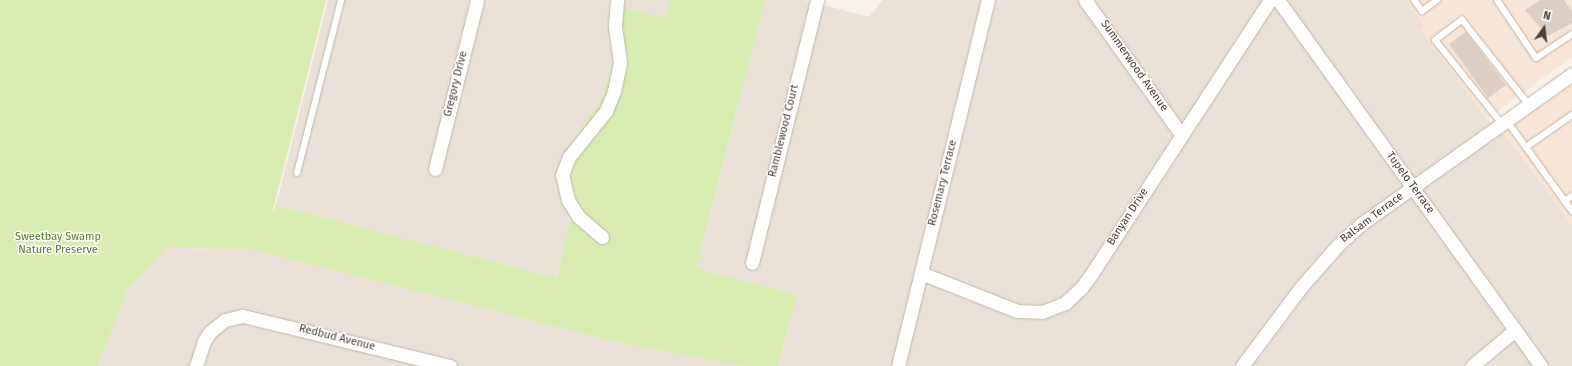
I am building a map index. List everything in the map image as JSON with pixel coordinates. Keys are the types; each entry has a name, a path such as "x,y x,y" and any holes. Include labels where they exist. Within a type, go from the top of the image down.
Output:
{"street":[{"name":"Gregory Drive","path":"435,169 477,0"},
{"path":"602,237 578,216 568,200 562,175 569,157 606,111 614,91 620,62 615,25 617,0"},
{"name":"Ramblewood Court","path":"752,263 817,0"},
{"name":"Rosemary Terrace","path":"898,366 988,0"},
{"name":"Summerwood Avenue","path":"1085,0 1182,134"},
{"name":"Banyan Drive","path":"921,273 1017,311 1042,312 1065,303 1092,272 1270,0"},
{"name":"Tupelo Terrace","path":"1278,0 1541,366"},
{"name":"Balsam Terrace","path":"1242,366 1320,263 1361,224 1572,74"},
{"name":"Redbud Avenue","path":"196,366 204,341 210,332 225,320 235,316 252,318 450,366"},
{"path":"1472,366 1515,330"}],"lane":[{"path":"297,173 340,0"},
{"path":"1414,0 1422,11 1438,0"},
{"path":"1497,0 1536,58 1572,34"},
{"path":"1529,105 1462,20 1435,40 1526,147 1572,211"},
{"path":"1526,147 1572,115"},
{"path":"1565,201 1572,196"}],"shaded area":[{"path":"328,0 670,0 666,19 610,5 614,50 610,73 602,97 566,152 571,214 557,278 276,205"},
{"path":"765,0 805,0 869,17 883,0 1406,0 1425,26 1420,29 1487,119 1503,132 1572,225 1572,366 778,366 797,295 696,268"},
{"path":"1406,0 1572,0 1572,57 1487,119 1420,29 1424,26"},
{"path":"1572,83 1572,225 1503,132"},
{"path":"166,248 250,249 615,342 743,366 98,366 127,291"}],"green space":[{"name":"Sweetbay Swamp Nature Preserve","path":"0,0 326,0 272,214 276,205 557,278 571,214 558,191 558,168 566,152 602,97 610,73 614,50 608,27 610,5 665,18 670,0 765,0 696,268 797,295 778,366 743,366 615,342 250,249 166,248 127,291 98,366 0,366"}],"building":[{"path":"1540,0 1564,0 1572,11 1572,23 1548,36 1525,10"},
{"path":"1466,32 1506,85 1488,98 1449,44"}]}
